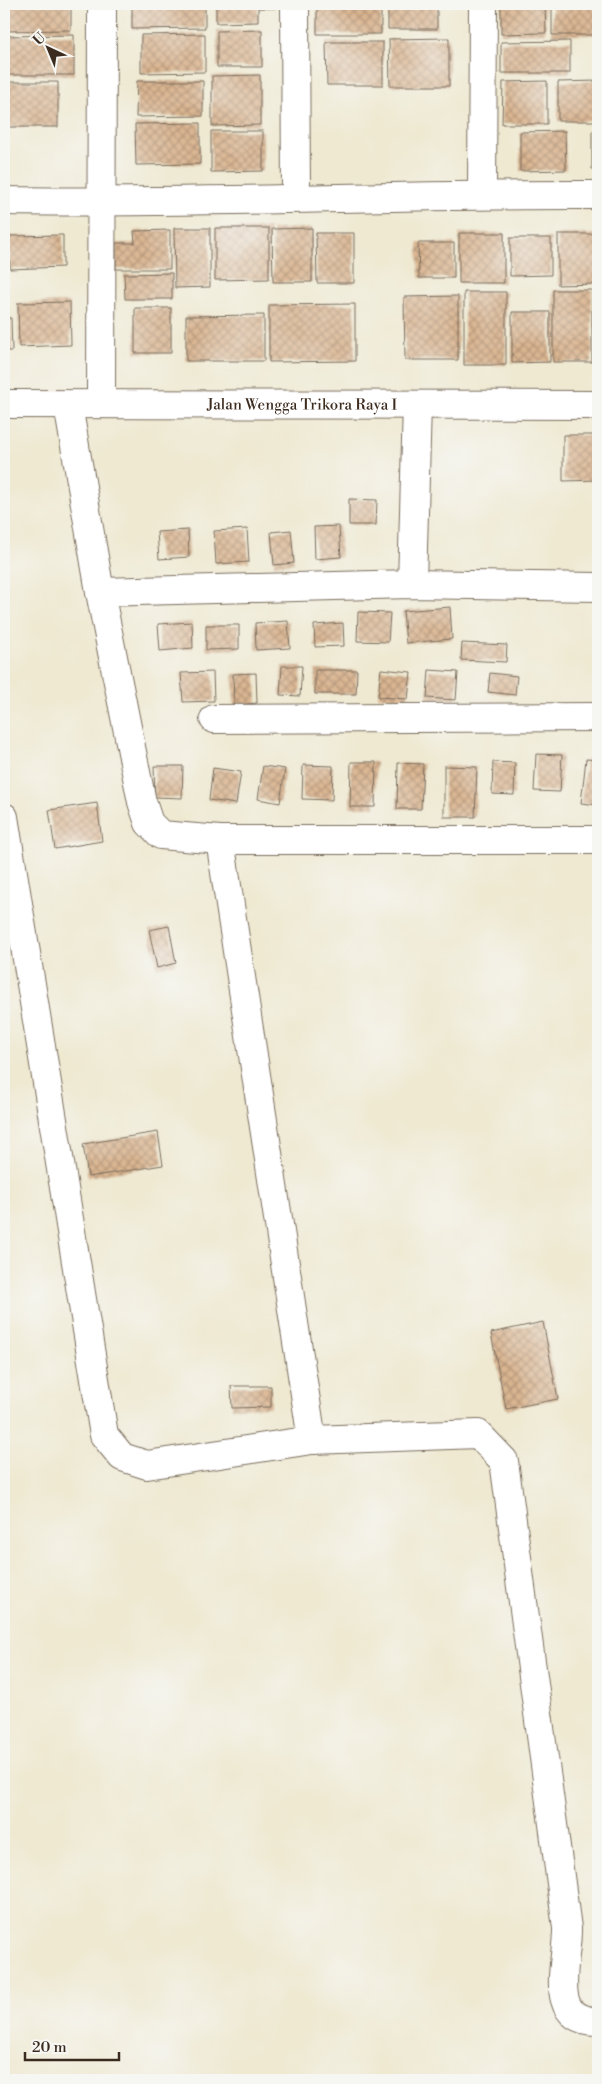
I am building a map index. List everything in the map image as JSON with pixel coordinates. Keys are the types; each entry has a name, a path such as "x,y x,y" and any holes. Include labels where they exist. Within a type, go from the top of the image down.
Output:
{"street":[{"path":"101,404 102,4"},
{"path":"295,4 296,198"},
{"path":"482,195 483,4"},
{"path":"4,201 101,203 482,195 598,195"},
{"name":"Jalan Wengga Trikora Raya I","path":"4,404 598,405"},
{"path":"68,404 100,592 142,802 148,823 161,834 220,840 598,840"},
{"path":"412,584 417,405"},
{"path":"100,592 412,584 598,587"},
{"path":"214,719 598,717"},
{"path":"4,817 104,1435 122,1457 147,1465 312,1440 478,1434 504,1461 567,1928 562,1992 570,2011 584,2019 598,2021"},
{"path":"220,840 312,1440"}],"building":[{"path":"4,4 71,4 71,30 4,31"},
{"path":"132,4 205,4 205,28 132,29"},
{"path":"216,4 275,4 275,8 258,8 258,22 216,23"},
{"path":"317,4 381,4 381,34 317,34"},
{"path":"388,4 437,4 437,29 388,29"},
{"path":"501,4 545,4 546,33 501,34"},
{"path":"552,4 598,4 598,35 552,35"},
{"path":"262,30 262,67 217,67 217,31"},
{"path":"205,34 205,72 141,73 141,35"},
{"path":"74,35 74,75 5,75 5,36"},
{"path":"449,38 449,86 390,86 389,39"},
{"path":"570,41 570,73 501,73 501,42"},
{"path":"326,42 383,42 383,85 327,85"},
{"path":"260,75 260,125 212,126 212,76"},
{"path":"137,81 203,81 203,116 136,117"},
{"path":"547,81 547,124 502,124 503,82"},
{"path":"598,81 598,121 558,121 558,82"},
{"path":"5,82 58,82 58,127 5,127"},
{"path":"200,123 200,164 136,165 135,124"},
{"path":"211,131 263,131 263,171 211,172"},
{"path":"565,131 566,170 520,171 520,132"},
{"path":"592,131 598,131 598,169 592,169"},
{"path":"174,228 210,228 210,287 175,288"},
{"path":"215,228 269,228 269,279 215,280"},
{"path":"312,228 312,282 273,282 272,229"},
{"path":"170,230 170,269 116,269 116,243 135,243 134,231"},
{"path":"316,233 354,233 354,283 317,283"},
{"path":"459,233 504,233 504,283 459,283"},
{"path":"558,234 598,234 598,284 558,285"},
{"path":"63,235 63,267 10,269 9,236"},
{"path":"510,238 551,238 551,275 510,276"},
{"path":"418,243 454,243 454,278 419,278"},
{"path":"172,273 172,299 125,299 124,274"},
{"path":"553,290 592,290 592,362 553,362"},
{"path":"595,291 598,291 598,327 595,328"},
{"path":"464,292 506,292 506,365 464,365"},
{"path":"458,296 458,360 405,360 404,297"},
{"path":"70,302 71,345 19,347 18,303"},
{"path":"355,304 355,361 269,362 269,305"},
{"path":"135,308 171,308 171,353 135,353"},
{"path":"512,312 550,312 550,362 512,363"},
{"path":"264,315 264,361 186,361 186,316"},
{"path":"4,318 11,318 12,351 4,351"},
{"path":"563,435 598,435 598,480 563,481"},
{"path":"349,499 377,500 376,525 349,525"},
{"path":"339,526 341,557 315,559 314,527"},
{"path":"247,529 249,562 216,564 214,531"},
{"path":"188,530 189,557 159,559 157,532"},
{"path":"291,530 294,563 274,565 271,532"},
{"path":"450,607 452,639 406,643 403,611"},
{"path":"358,612 390,613 388,642 357,641"},
{"path":"288,621 290,648 256,650 255,623"},
{"path":"192,622 193,648 160,651 158,624"},
{"path":"343,623 344,646 315,647 314,625"},
{"path":"206,625 239,625 239,649 206,650"},
{"path":"462,643 507,645 506,662 461,660"},
{"path":"282,666 302,666 300,696 280,695"},
{"path":"381,669 411,672 408,699 378,697"},
{"path":"315,670 357,670 356,694 315,694"},
{"path":"429,670 458,672 456,700 427,698"},
{"path":"213,672 214,701 183,702 181,673"},
{"path":"256,673 257,703 234,705 233,674"},
{"path":"490,673 517,676 515,695 488,692"},
{"path":"536,754 562,755 560,792 534,791"},
{"path":"586,759 598,760 598,805 581,803"},
{"path":"351,762 376,762 375,807 350,807"},
{"path":"493,762 515,763 514,795 492,794"},
{"path":"398,763 423,764 421,809 397,809"},
{"path":"303,765 333,766 332,800 302,799"},
{"path":"154,766 183,766 182,798 155,797"},
{"path":"263,766 285,769 280,803 258,799"},
{"path":"444,766 477,767 475,817 444,817"},
{"path":"213,768 241,772 236,804 209,800"},
{"path":"97,803 102,841 55,849 49,810"},
{"path":"169,926 176,963 157,968 149,930"},
{"path":"158,1132 163,1165 88,1177 83,1144"},
{"path":"543,1322 558,1399 506,1409 491,1333"},
{"path":"231,1386 271,1386 271,1407 232,1408"}]}
